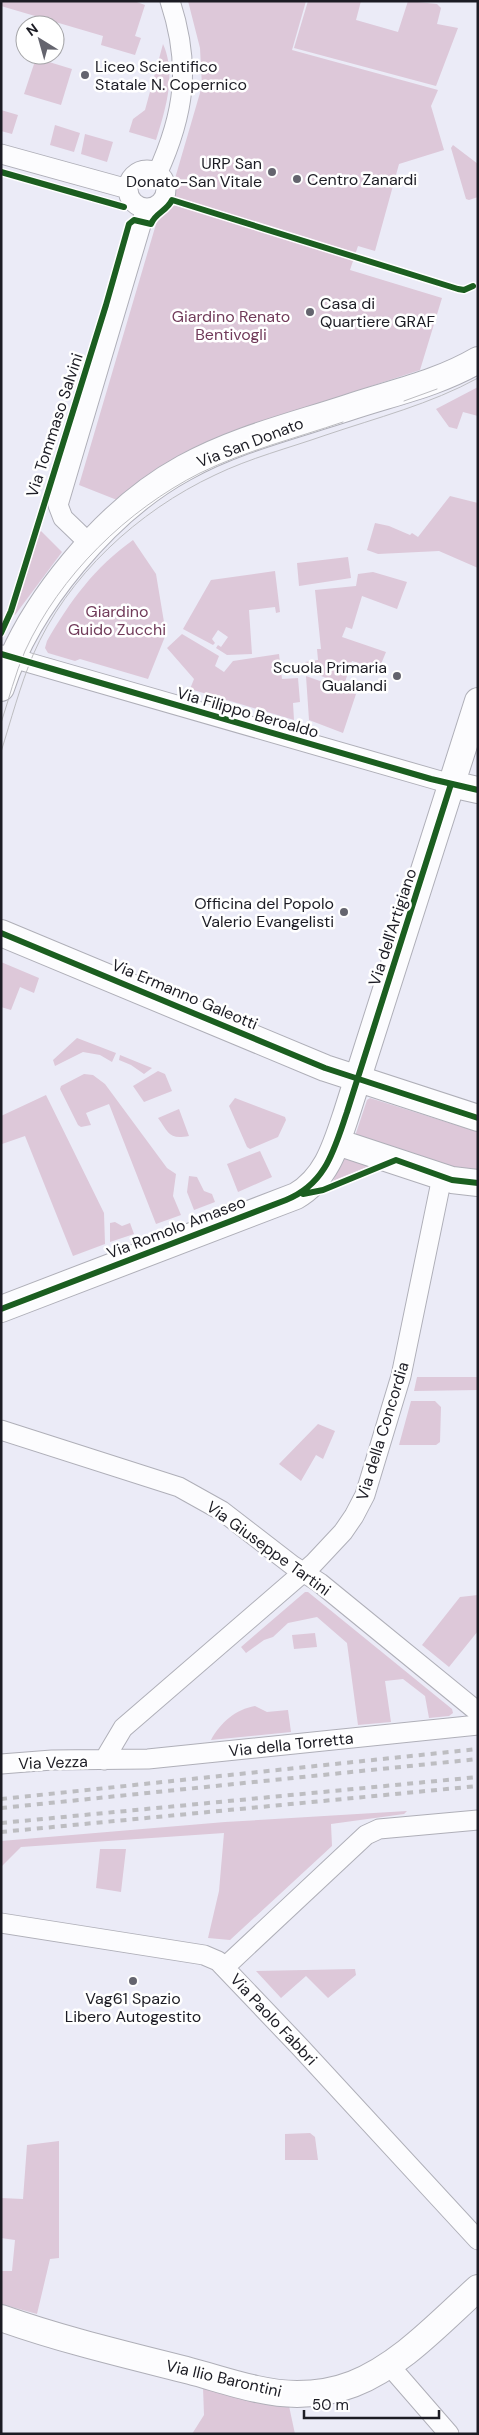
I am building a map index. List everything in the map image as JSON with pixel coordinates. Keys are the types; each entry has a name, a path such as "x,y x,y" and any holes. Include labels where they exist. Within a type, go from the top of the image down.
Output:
{"main road":[{"name":"Via San Donato","path":"1,688 7,656 41,609 90,544 146,493 184,467 209,455 262,435 435,380 478,360"},
{"name":"Via dell'Artigiano","path":"337,1142 478,701"},
{"name":"Via Filippo Beroaldo","path":"451,784 478,790"},
{"name":"Via Ermanno Galeotti","path":"1,933 325,1068 477,1117"},
{"path":"337,1142 442,1177 466,1183 478,1183"},
{"name":"Via Romolo Amaseo","path":"1,1309 296,1196 314,1183 322,1173 337,1142"},
{"name":"Via Ilio Barontini","path":"1,2318 101,2348 281,2393 301,2394 336,2389 364,2380 389,2365 478,2288"}],"street":[{"path":"158,174 172,140 183,97 182,47 170,1"},
{"path":"1,154 128,189"},
{"path":"148,171 158,174 165,187 164,198 157,205 146,208 132,200 128,189 131,179 138,173 148,171"},
{"name":"Via Tommaso Salvini","path":"90,544 63,518 58,505 146,208"},
{"name":"Via Filippo Beroaldo","path":"7,656 451,784"},
{"name":"Via della Concordia","path":"104,1760 116,1737 128,1723 304,1573 343,1532 354,1516 365,1495 401,1376 442,1177"},
{"name":"Via Giuseppe Tartini","path":"1,1430 179,1487 222,1511 304,1573 478,1712"},
{"name":"Via della Torretta","path":"104,1760 148,1759 478,1725"},
{"name":"Via Vezza","path":"1,1764 52,1760 104,1760"},
{"path":"225,1967 366,1835 379,1829 478,1820"},
{"name":"Via Paolo Fabbri","path":"1,1923 204,1955 218,1960 478,2240"},
{"path":"389,2365 450,2434"}],"green space":[{"path":"1,1 134,1 145,5 135,36 141,38 135,55 101,45 103,36 65,25 65,15 32,15 1,6"},
{"name":"Giardino Renato Bentivogli","path":"188,1 306,1 292,50 438,90 431,106 444,150 399,164 375,251 358,246 350,270 442,298 420,370 329,400 158,470 117,500 79,485 159,214 169,199 202,86 200,48"},
{"path":"308,1 361,1 356,20 398,32 408,1 437,4 441,8 437,24 458,28 436,86 294,48"},
{"path":"163,44 169,68 169,80 166,105 156,140 129,132 133,119 145,110"},
{"path":"34,65 59,65 72,69 61,105 24,94"},
{"path":"1,110 18,115 12,134 1,131"},
{"path":"55,125 80,133 74,152 50,145"},
{"path":"85,134 113,142 107,162 81,154"},
{"path":"453,145 478,164 478,197 466,199 451,148"},
{"path":"478,387 478,416 463,412 457,429 449,427 436,409"},
{"path":"450,496 478,503 478,568 439,551 378,554 367,550 375,523 389,526 410,535 412,533 418,537"},
{"path":"41,531 62,552 15,615 38,533"},
{"name":"Giardino Guido Zucchi","path":"133,540 156,574 166,634 148,679 80,659 75,661 48,653 45,648 47,641 74,599 95,573 119,550"},
{"path":"348,557 351,578 299,586 297,563"},
{"path":"275,571 280,612 276,613 275,607 249,610 252,654 227,655 216,648 218,645 221,647 228,637 218,630 212,639 215,643 213,645 183,629 211,580"},
{"path":"373,572 407,582 397,609 362,596 352,629 346,627 342,637 386,652 379,669 352,661 344,685 306,670 305,662 318,660 317,649 321,649 315,590 356,586 358,574"},
{"path":"182,634 219,656 215,666 224,672 233,661 279,654 282,679 298,678 300,702 293,703 294,720 190,689 194,679 167,648"},
{"path":"306,676 356,694 343,733 309,720"},
{"path":"1,962 39,978 34,993 20,987 11,1010 1,1007"},
{"path":"77,1038 116,1053 112,1062 100,1055 83,1052 55,1066 53,1060"},
{"path":"120,1055 152,1068 144,1074 131,1065 119,1060"},
{"path":"158,1071 165,1074 172,1091 144,1102 133,1086"},
{"path":"84,1074 93,1075 105,1084 167,1168 176,1174 173,1196 181,1215 156,1224 109,1104 86,1113 91,1125 81,1127 78,1125 60,1089 61,1086"},
{"path":"46,1095 104,1213 105,1244 73,1256 25,1136 2,1144 1,1116"},
{"path":"235,1098 285,1117 286,1120 278,1137 250,1149 247,1147 229,1106"},
{"path":"370,1098 478,1132 478,1171 461,1172 355,1136 367,1100"},
{"path":"179,1109 189,1136 173,1136 158,1118"},
{"path":"260,1151 272,1177 238,1192 227,1164"},
{"path":"343,1155 377,1163 333,1181"},
{"path":"189,1176 197,1177 204,1191 212,1194 215,1202 194,1210 187,1192"},
{"path":"115,1222 122,1226 130,1223 134,1234 110,1242 110,1223"},
{"path":"417,1377 478,1377 478,1390 414,1391"},
{"path":"411,1401 435,1401 441,1407 440,1442 436,1445 399,1445"},
{"path":"318,1424 335,1431 323,1459 316,1455 301,1481 279,1464"},
{"path":"305,1592 308,1592 452,1709 453,1713 449,1716 429,1718 425,1696 403,1679 385,1681 391,1722 358,1725 347,1643 317,1617 288,1623 273,1637 264,1640 246,1653 241,1647"},
{"path":"478,1595 478,1631 449,1667 422,1645 460,1597"},
{"path":"315,1633 317,1647 294,1649 292,1635"},
{"path":"255,1706 267,1712 288,1710 291,1732 211,1740 229,1718 241,1710"},
{"path":"407,1811 404,1814 331,1824 332,1846 230,1940 208,1938 219,1891 224,1833 21,1847 1,1867 1,1841 225,1822"},
{"path":"100,1849 126,1849 121,1892 96,1888"},
{"path":"355,1969 356,1975 328,1998 306,1976 281,1998 256,1971"},
{"path":"310,2133 315,2137 318,2160 285,2160 285,2134"},
{"path":"59,2141 59,2258 50,2259 37,2314 1,2304 1,2271 12,2271 15,2240 1,2238 1,2198 23,2199 27,2145"},
{"path":"203,2387 289,2406 295,2434 192,2434 204,2415"}],"tram line":[{"path":"1,752 28,667 47,626 85,573 133,527 159,507 186,490 228,469 270,453 422,403 478,378"},
{"path":"404,401 437,389"},
{"path":"1,723 21,660 40,623 57,596 98,547 147,506 173,488 200,473 253,451 343,422"}],"railway":[{"path":"1,1799 478,1749"},
{"path":"1,1808 478,1759"},
{"path":"1,1823 478,1777"},
{"path":"1,1832 478,1786"}],"cycle path":[{"path":"1,172 124,207"},
{"path":"1,633 11,611 106,305 129,224 134,220 151,224 155,217 172,200 458,289 464,290 473,286"},
{"path":"1,654 431,779 478,790"},
{"path":"1,1309 286,1200 311,1185 327,1164 333,1152 451,784"},
{"path":"1,933 325,1068 478,1118"},
{"path":"303,1194 323,1190 396,1160 452,1180 478,1183"}],"place":[{"name":"Liceo Scientifico Statale N. Copernico","path":"85,75"},
{"name":"URP San Donato-San Vitale","path":"272,172"},
{"name":"Centro Zanardi","path":"297,179"},
{"name":"Casa di Quartiere GRAF","path":"310,312"},
{"name":"Scuola Primaria Gualandi","path":"397,676"},
{"name":"Officina del Popolo Valerio Evangelisti","path":"344,912"},
{"name":"Vag61 Spazio Libero Autogestito","path":"133,1981"}]}
